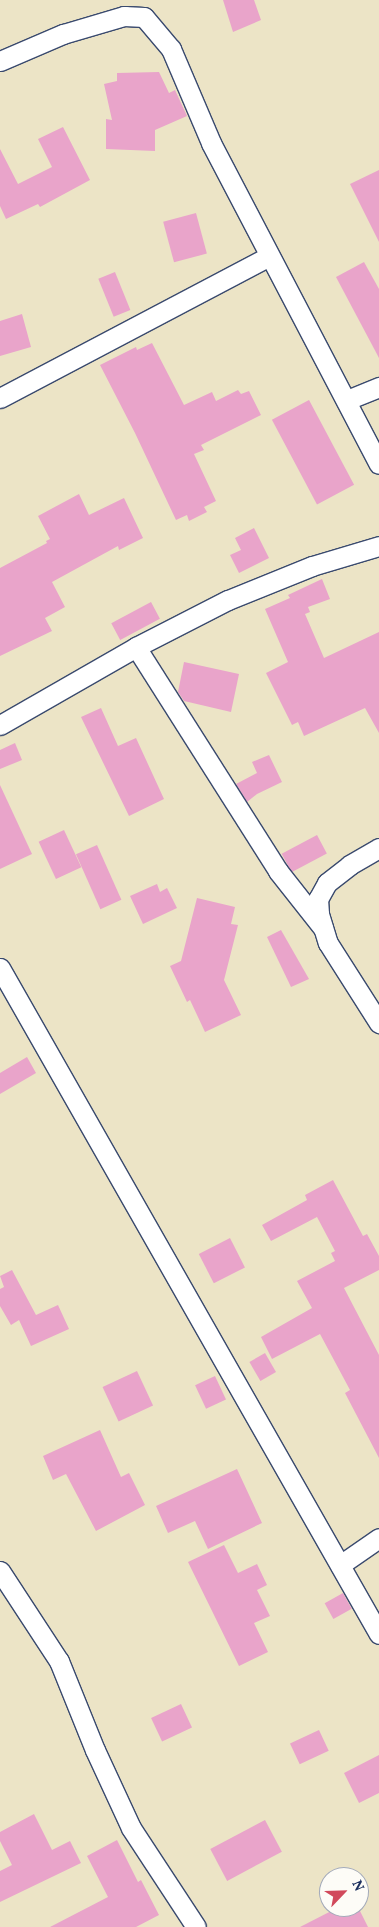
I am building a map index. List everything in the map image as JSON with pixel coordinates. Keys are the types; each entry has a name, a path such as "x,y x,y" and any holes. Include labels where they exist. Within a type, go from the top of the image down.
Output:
{"street":[{"path":"0,61 62,34 124,16 132,8 144,17 171,49 211,143 379,464"},
{"path":"0,398 269,256"},
{"path":"347,400 379,387"},
{"path":"0,725 136,647 228,600 312,566 379,546"},
{"path":"136,647 278,871 323,928"},
{"path":"379,848 350,865 327,883 318,899 319,914 328,943 379,1023"},
{"path":"0,968 379,1634"},
{"path":"340,1565 379,1538"},
{"path":"0,1571 59,1662 95,1750 131,1828 196,1927"}],"building":[{"path":"223,0 254,0 261,20 233,32"},
{"path":"159,72 169,93 175,90 187,116 155,130 155,151 106,149 106,119 112,120 104,84 117,81 117,73"},
{"path":"63,127 90,180 40,207 38,204 6,219 0,206 0,149 18,184 52,167 38,139"},
{"path":"379,170 379,242 350,184"},
{"path":"196,213 207,254 174,262 163,222"},
{"path":"364,262 379,289 379,358 336,277"},
{"path":"115,272 130,310 114,317 98,279"},
{"path":"22,314 31,347 0,356 0,321"},
{"path":"152,343 184,405 212,392 216,401 238,390 241,394 249,391 261,415 201,445 204,450 194,454 216,501 204,507 207,512 189,521 187,515 176,520 100,365 136,347 137,350"},
{"path":"309,400 354,485 317,504 272,420"},
{"path":"79,494 89,515 124,498 143,538 119,550 118,546 52,582 65,607 45,618 52,631 0,656 0,568 47,543 46,541 50,539 38,516"},
{"path":"254,528 269,558 239,573 230,555 241,550 235,538"},
{"path":"322,579 330,599 308,607 310,612 305,614 324,658 379,632 379,733 365,708 304,736 298,722 292,725 266,673 288,662 265,609 290,598 288,595"},
{"path":"151,602 160,619 120,640 111,623"},
{"path":"184,662 239,674 231,712 184,701 178,692"},
{"path":"101,708 118,746 136,738 164,799 129,816 81,717"},
{"path":"15,743 22,760 0,769 0,750"},
{"path":"269,755 282,782 257,794 247,802 236,784 257,773 252,762"},
{"path":"0,785 32,854 0,869"},
{"path":"64,830 81,867 56,879 39,842"},
{"path":"317,835 327,854 292,872 282,854"},
{"path":"97,845 121,900 100,909 76,854"},
{"path":"157,884 160,892 167,888 177,908 143,924 130,896"},
{"path":"197,898 235,907 231,924 238,925 224,980 241,1015 205,1032 190,1000 187,1002 170,966 181,961"},
{"path":"281,930 309,979 291,987 267,937"},
{"path":"27,1057 36,1073 0,1094 0,1073"},
{"path":"333,1180 363,1236 367,1234 379,1256 379,1270 344,1288 379,1355 379,1458 345,1393 350,1390 320,1334 272,1359 261,1337 312,1308 297,1281 335,1261 331,1253 335,1251 317,1217 271,1241 262,1225 307,1200 305,1195"},
{"path":"230,1238 245,1267 214,1283 199,1254"},
{"path":"12,1270 36,1315 58,1305 69,1329 31,1346 19,1320 11,1325 0,1306 0,1289 4,1287 0,1276"},
{"path":"265,1353 276,1372 260,1381 249,1362"},
{"path":"137,1371 153,1405 119,1421 103,1387"},
{"path":"215,1376 226,1400 206,1409 195,1385"},
{"path":"100,1430 121,1477 129,1473 145,1505 96,1531 66,1474 53,1480 43,1456"},
{"path":"237,1469 262,1523 208,1549 195,1521 168,1533 156,1506"},
{"path":"224,1545 238,1573 257,1564 267,1585 257,1590 270,1616 254,1623 268,1652 239,1666 188,1562"},
{"path":"343,1593 352,1609 333,1619 325,1603"},
{"path":"181,1704 192,1728 162,1742 151,1718"},
{"path":"319,1730 329,1751 300,1764 290,1744"},
{"path":"379,1755 379,1793 359,1803 344,1773"},
{"path":"34,1814 52,1850 70,1841 81,1863 0,1902 0,1871 12,1865 0,1841 0,1832"},
{"path":"265,1820 282,1852 227,1881 210,1849"},
{"path":"117,1840 138,1882 141,1880 159,1915 136,1927 50,1927 108,1897 87,1856"},
{"path":"320,1917 363,1917 368,1927 300,1927"}]}
